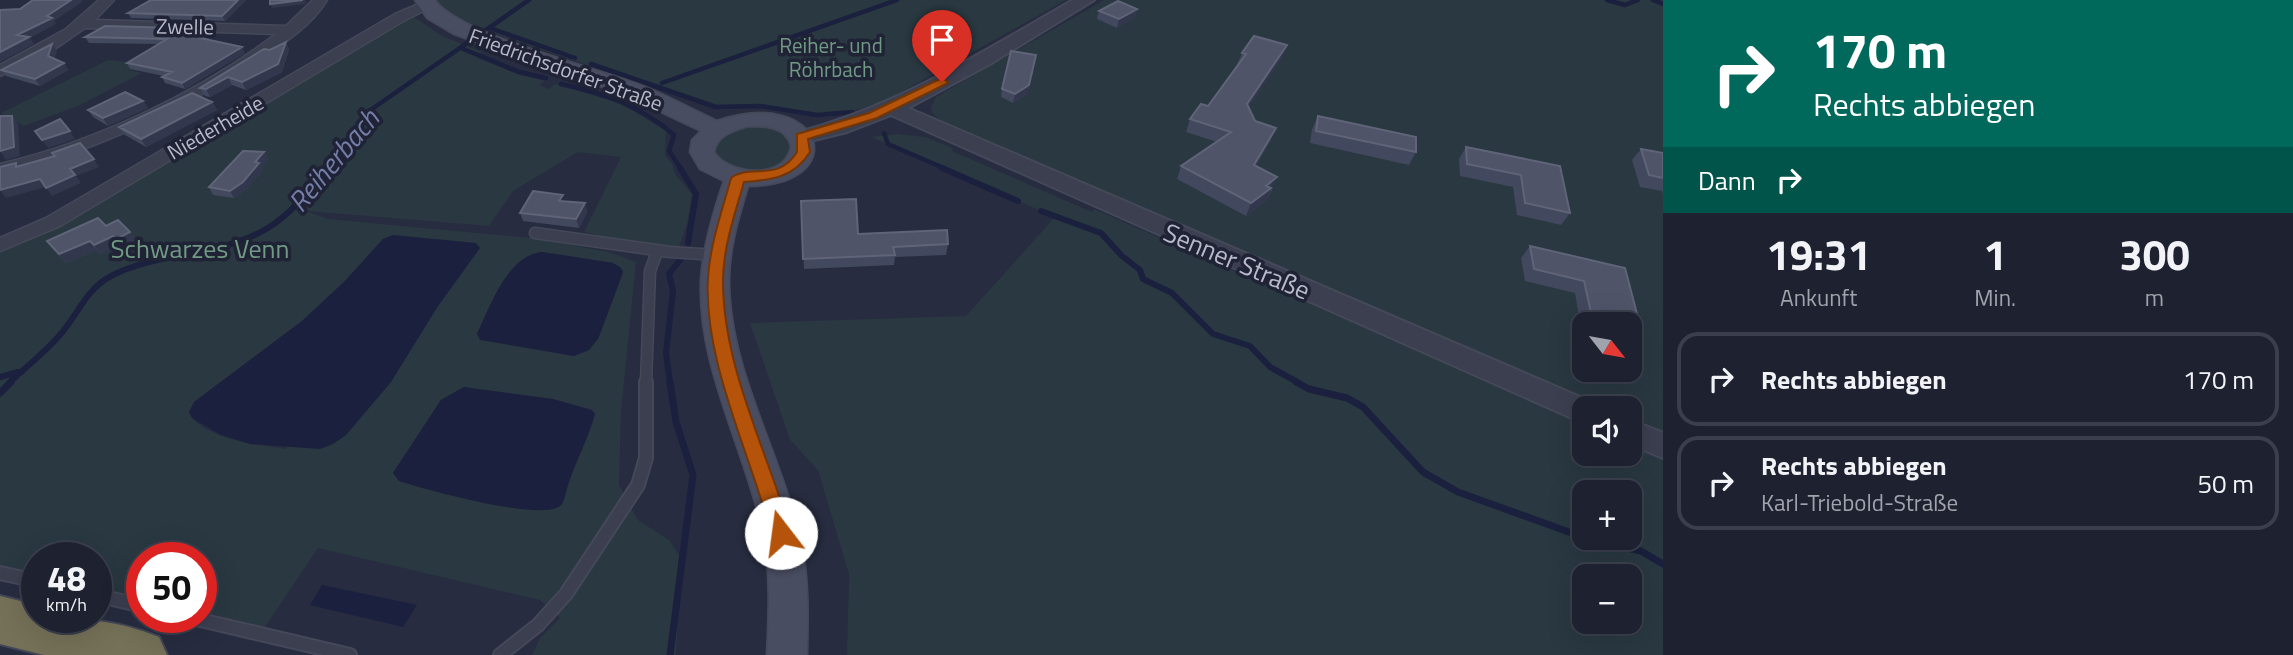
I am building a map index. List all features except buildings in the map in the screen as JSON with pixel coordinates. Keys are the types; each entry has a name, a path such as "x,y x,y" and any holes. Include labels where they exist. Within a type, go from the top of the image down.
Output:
{"highway":[{"path":"0,620 141,655"}],"main road":[{"name":"Friedrichsdorfer Straße","path":"426,2 442,20 477,37 633,90 715,129"},
{"path":"746,119 767,119 785,124 802,137 804,152 798,162 772,176 738,178 719,173 707,164 702,156 701,147 705,138 715,129 746,119"},
{"path":"738,178 718,254 717,306 724,356 767,482 781,533 788,572 787,655"}],"street":[{"path":"0,71 82,24 107,0"},
{"path":"0,169 52,157 138,121 229,72 274,44 316,8 320,0"},
{"path":"802,137 841,127 892,107 1085,0"},
{"name":"Niederheide","path":"0,245 52,222 426,2"},
{"name":"Zwelle","path":"82,24 289,30"},
{"name":"Senner Straße","path":"892,107 910,118 1021,167 1572,406"},
{"path":"1642,437 1663,446"}],"lane":[{"path":"535,233 580,236 657,252 718,254"},
{"path":"500,655 538,625 566,594 638,485 646,458 646,338 650,271 657,252"},
{"path":"0,572 21,577"},
{"path":"217,624 350,655"}],"green space":[{"name":"Reiher- und Röhrbach","path":"436,0 1066,0 883,102 845,113 818,116 761,106 713,108 504,37 449,14"},
{"path":"1104,0 1663,0 1663,431 1642,422 1642,396 1581,396 946,125 932,113 931,107 936,97"},
{"name":"Schwarzes Venn","path":"414,17 442,36 482,52 476,57 517,74 545,81 539,85 549,89 555,84 620,103 666,131 665,155 675,174 692,194 687,224 678,249 663,249 584,232 621,157 578,152 513,191 489,226 306,211 328,219 532,238 609,252 636,262 621,412 619,485 638,520 669,540 681,558 676,655 532,655 540,638 560,618 540,600 318,548 265,627 217,616 217,542 126,542 126,595 112,591 112,542 21,542 21,571 0,566 0,252 51,231 405,19","holes":["383,239 479,248 438,306 285,449 232,439 195,421 189,412 194,402 302,321 345,281","542,252 613,263 621,268 623,273 598,339 477,334 494,296 510,272 530,255","464,387 595,414 576,460 393,473 441,400"]},
{"path":"108,60 139,63 129,70 142,73 80,105 24,126 1,113"},
{"path":"764,124 790,135 793,156 770,169 752,172 733,168 710,156 713,140 734,126"},
{"path":"897,134 925,137 953,148 952,151 1092,212 1094,209 1572,419 1572,466 1642,466 1642,449 1663,458 1663,655 847,655 849,574 818,470 790,440 750,323 966,316 1055,217 871,137"}],"water":[{"path":"393,235 476,243 480,248 438,306 391,382 346,435 320,449 250,444 221,435 192,418 189,412 194,402 302,321 345,281 383,239"},
{"path":"542,252 613,263 623,272 598,339 589,350 574,356 480,340 477,334 494,296 510,272 530,255"},
{"path":"464,387 553,399 592,410 595,414 561,505 532,510 509,507 457,497 399,481 393,473 441,400"},
{"path":"322,585 417,605 403,627 310,605"}],"waterway":[{"name":"Reiherbach","path":"325,169 369,111 529,0"},
{"path":"662,83 897,0"},
{"path":"1607,0 1625,5 1638,0"},
{"path":"1653,0 1663,4"},
{"path":"490,28 575,58"},
{"path":"461,48 519,72 546,78"},
{"path":"591,64 716,107 760,106 817,115 852,112"},
{"path":"561,84 621,102 661,125 674,135 669,151 681,169"},
{"path":"884,133 888,144 946,169"},
{"name":"Reiherbach","path":"9,383 59,336 88,296 102,282 138,265 232,244 251,237 283,218 326,168"},
{"path":"680,168 696,194 688,243"},
{"path":"942,168 1018,201"},
{"path":"1041,211 1101,233 1122,256 1140,270 1143,279 1172,293 1213,334 1250,346 1270,367 1299,383"},
{"path":"670,383 666,353 673,291 669,274 680,260"},
{"path":"0,377 18,372"},
{"name":"Reiherbach","path":"0,393 11,382"},
{"path":"670,382 676,422 693,475 670,655"},
{"path":"1296,382 1309,389 1347,398 1363,407 1423,472 1458,492 1591,540 1641,551 1663,564"}],"route":[{"path":"781,533 767,482 735,393 719,330 715,280 718,254 738,178 755,179 787,170 798,162 804,152 802,137 873,116 942,82"}]}
